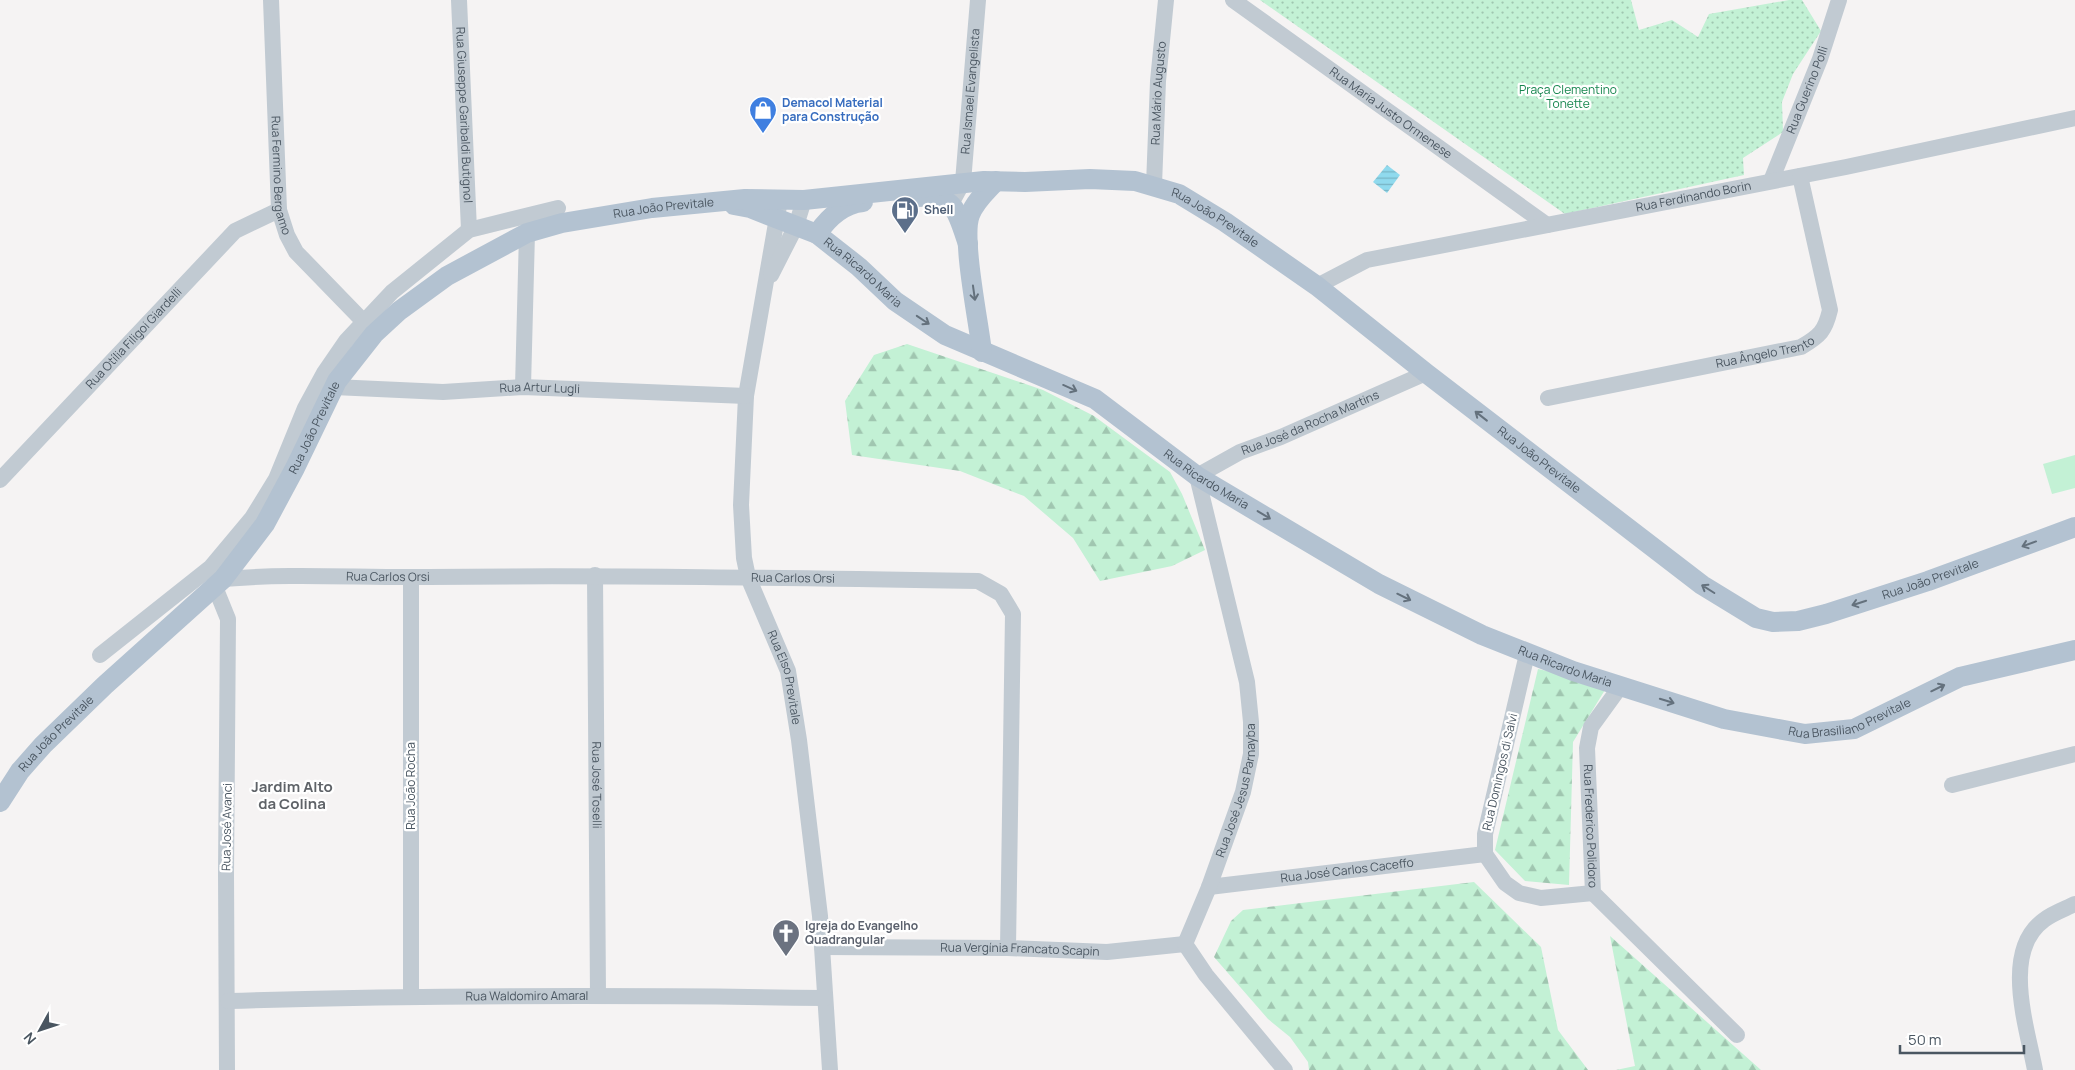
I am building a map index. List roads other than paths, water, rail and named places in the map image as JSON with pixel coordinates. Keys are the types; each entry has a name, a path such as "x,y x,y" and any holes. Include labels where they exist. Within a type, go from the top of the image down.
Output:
{"main road":[{"name":"Rua João Previtale","path":"0,802 20,771 43,745 105,685 219,583 265,524 295,468 334,387 374,334 398,311 447,276 527,233 562,223 652,208 721,203 745,199 804,200 963,182 1025,182 1090,178 1135,181 1154,185 1179,194 1225,222 1317,286 1426,373 1702,585 1744,611 1773,622 1798,621 1826,614 1928,580 2075,527"},
{"path":"982,352 968,244 969,216 976,204 996,181"},
{"path":"817,234 833,215 843,207 857,203 933,196 940,197 951,204 968,244"},
{"name":"Rua João Previtale","path":"721,203 750,208 775,220 817,234"},
{"name":"Rua Ricardo Maria","path":"817,234 859,267 895,301 945,335 1095,399 1198,476 1379,584 1482,635 1527,654 1620,687"},
{"name":"Rua Brasiliano Previtale","path":"1620,687 1724,718 1805,734 1832,732 1854,729 1960,677 2075,650"}],"street":[{"name":"Rua Fermino Bergamo","path":"271,0 279,210 287,235 296,252 364,322"},
{"name":"Rua Giuseppe Garibaldi Butignol","path":"458,0 469,230"},
{"name":"Rua Ismael Evangelista","path":"963,182 978,0"},
{"name":"Rua Mário Augusto","path":"1154,185 1158,81 1166,0"},
{"name":"Rua Maria Justo Ormenese","path":"1232,0 1547,225"},
{"name":"Rua Guerino Polli","path":"1771,181 1820,59 1839,0"},
{"name":"Rua Ferdinando Borin","path":"1317,286 1367,260 1800,176 2075,118"},
{"name":"Rua Ângelo Trento","path":"1548,398 1801,347 1816,338 1826,327 1830,310 1800,176"},
{"path":"951,204 963,182"},
{"path":"775,220 780,199"},
{"path":"796,226 804,200"},
{"name":"Rua João Previtale","path":"100,655 211,567 252,518 276,479 305,408 324,372 346,341 392,292 469,230 558,208"},
{"name":"Rua Otília Filigoi Giardelli","path":"0,480 235,231 279,210"},
{"name":"Rua Elso Previtale","path":"775,220 746,396 741,505 744,558 748,578 788,671 799,740 822,947 830,1070"},
{"name":"Rua Elso Previtale","path":"762,292 796,226"},
{"path":"523,388 527,233"},
{"name":"Rua José da Rocha Martins","path":"1198,476 1240,452 1281,437 1426,373"},
{"name":"Rua Artur Lugli","path":"334,387 443,392 523,388 746,396"},
{"name":"Rua José Jesus Parnayba","path":"1185,944 1209,887 1243,792 1251,754 1248,682 1198,476"},
{"name":"Rua Carlos Orsi","path":"219,583 267,575 411,577 595,575 978,580 1001,594 1013,614 1008,948"},
{"name":"Rua José Toselli","path":"595,575 598,995"},
{"name":"Rua João Rocha","path":"411,577 411,995"},
{"name":"Rua José Avanci","path":"219,583 228,619 227,1070"},
{"name":"Rua Domingos di Salvi","path":"1485,854 1485,834 1527,654"},
{"name":"Rua Frederico Polidoro","path":"1620,687 1591,727 1587,748 1593,893 1736,1035"},
{"path":"1952,785 2075,754"},
{"path":"1485,854 1505,883 1519,893 1541,898 1593,893"},
{"name":"Rua José Carlos Caceffo","path":"1209,887 1485,854"},
{"path":"2035,1070 2019,981 2019,964 2031,934 2043,920 2075,904"},
{"path":"1185,944 1206,975 1285,1070"},
{"name":"Rua Vergínia Francato Scapin","path":"822,947 1008,948 1107,952 1185,944"},
{"name":"Rua Waldomiro Amaral","path":"228,1001 411,995 824,998"}],"water":[{"path":"1387,165 1400,175 1387,193 1373,182"}],"place":[{"name":"Demacol Material para Construção","path":"763,134"},
{"name":"Shell","path":"905,234"},
{"name":"Igreja do Evangelho Quadrangular","path":"786,957"}],"district":[{"name":"Jardim Alto da Colina","path":"292,796"}],"park label":[{"name":"Praça Clementino Tonette","path":"1568,97"}]}
